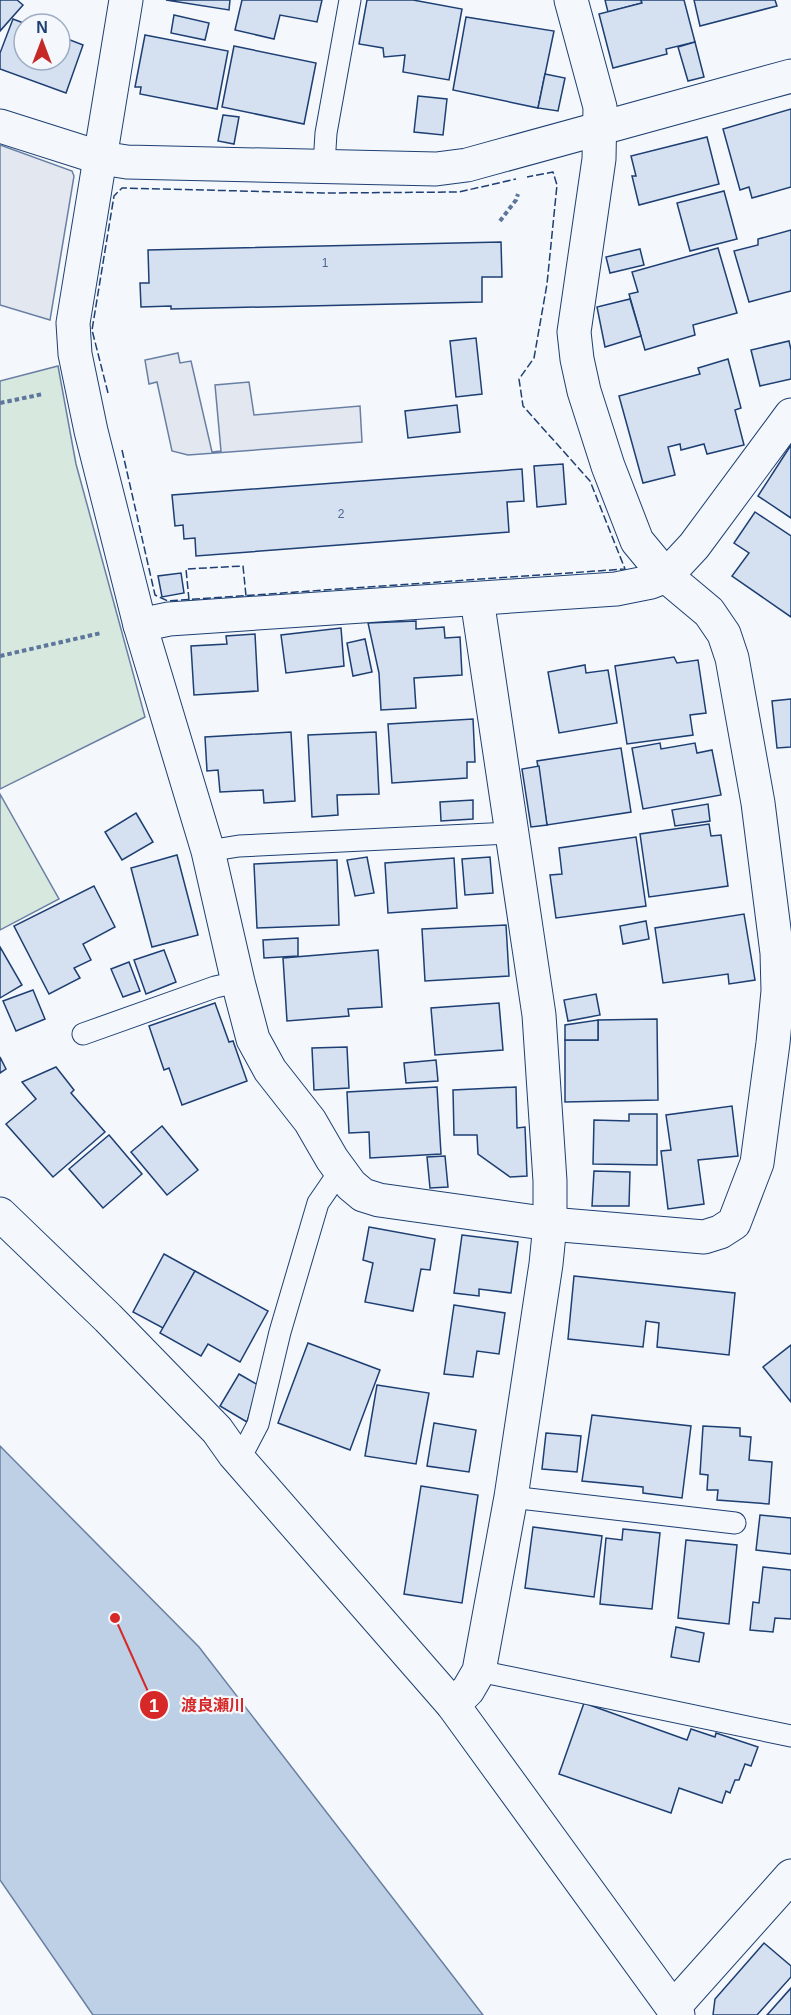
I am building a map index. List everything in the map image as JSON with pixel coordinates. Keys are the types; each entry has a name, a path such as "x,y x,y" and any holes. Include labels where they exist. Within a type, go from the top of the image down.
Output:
{"street":[{"path":"126,0 73,323 75,354 91,431 140,625 208,851 253,1039 270,1070 310,1121 340,1170 351,1185 363,1195 379,1200 549,1224 704,1237 720,1232 734,1223 757,1163 778,992 777,952 758,803 732,658 724,634 709,612 666,576 637,541 608,466 584,391 574,332 599,159 600,107 571,0"},
{"path":"0,126 101,158 127,162 436,169 467,165 791,76"},
{"path":"140,625 169,619 616,589 651,582 666,576 694,546 791,416"},
{"path":"453,1705 468,1690 479,1671 511,1497 546,1264 549,1224 549,1181 539,1015 477,599"},
{"path":"0,1214 108,1318 217,1430 234,1454 453,1705 676,2011 791,1876"}],"lane":[{"path":"324,165 326,133 350,0"},
{"path":"208,851 239,846 512,833"},
{"path":"83,1034 215,987 238,982"},
{"path":"234,1454 246,1447 258,1424 280,1332 318,1203 340,1170"},
{"path":"511,1497 735,1522"},
{"path":"479,1671 791,1737"}],"path":[{"path":"0,656 140,625"}],"shaded area":[{"path":"0,145 72,171 74,176 50,320 0,305"},
{"path":"178,353 180,363 191,361 212,452 221,451 215,385 249,382 254,415 360,406 362,442 188,455 172,451 157,382 149,384 145,360"},
{"path":"58,366 76,464 145,717 0,789 0,381"},
{"path":"0,794 59,899 0,930"}],"water":[{"path":"0,1446 199,1647 483,2015 93,2015 0,1880"}],"building":[{"path":"0,0 17,0 23,5 17,12 12,12 12,17 0,31"},
{"path":"166,0 230,0 229,10"},
{"path":"242,0 322,0 317,22 280,15 274,39 235,30"},
{"path":"367,0 413,0 462,9 449,80 403,72 405,55 384,57 383,48 359,44"},
{"path":"605,0 641,0 642,3 608,12"},
{"path":"641,0 684,0 695,42 666,49 667,54 613,68 599,14 642,3"},
{"path":"694,0 775,0 777,6 700,26"},
{"path":"174,15 209,23 205,40 171,33"},
{"path":"466,17 554,31 538,108 453,90"},
{"path":"12,22 12,72 72,72 72,41 83,45 66,93 0,69 0,53"},
{"path":"145,35 228,51 217,109 140,94 141,87 135,87"},
{"path":"695,42 704,77 688,81 678,47"},
{"path":"234,46 316,63 304,124 222,107"},
{"path":"545,74 565,78 558,111 538,108"},
{"path":"418,96 447,99 443,135 414,132"},
{"path":"791,109 791,187 752,198 749,187 740,190 723,129"},
{"path":"223,115 239,117 234,144 218,141"},
{"path":"707,137 719,184 639,205 632,176 636,176 631,156"},
{"path":"724,191 737,239 690,251 677,203"},
{"path":"791,230 791,291 749,302 734,251 758,245 758,239"},
{"path":"501,242 502,277 482,277 482,302 171,309 171,306 141,307 140,283 149,283 148,250"},
{"path":"718,248 737,313 693,325 695,335 645,350 629,294 638,292 632,272"},
{"path":"640,249 644,265 610,273 606,257"},
{"path":"630,299 641,336 605,347 597,307"},
{"path":"476,338 482,394 456,397 450,341"},
{"path":"789,341 791,379 760,386 751,350"},
{"path":"728,359 741,408 735,410 744,445 707,454 704,444 681,450 680,444 668,447 675,475 643,483 619,396 700,374 698,368"},
{"path":"457,405 460,432 408,438 405,411"},
{"path":"791,445 791,518 758,496"},
{"path":"563,464 566,504 537,507 534,466"},
{"path":"522,469 524,501 507,502 509,532 196,556 195,538 184,539 183,525 175,526 172,495"},
{"path":"755,512 791,536 791,617 732,576 749,553 734,543"},
{"path":"181,573 184,593 162,597 158,576"},
{"path":"416,621 416,629 444,627 445,638 460,637 462,675 414,678 416,708 381,710 379,673 368,623"},
{"path":"341,628 344,666 286,673 281,635"},
{"path":"255,634 258,691 194,695 191,646 227,644 226,636"},
{"path":"365,639 372,672 353,676 347,643"},
{"path":"674,657 677,663 698,660 706,713 690,715 693,735 627,744 615,666"},
{"path":"585,665 586,673 608,670 617,723 559,733 548,672"},
{"path":"791,699 791,747 777,748 772,701"},
{"path":"473,719 475,762 467,762 467,778 392,783 388,724"},
{"path":"291,732 295,801 264,803 263,790 220,792 218,770 207,771 205,737"},
{"path":"376,732 379,794 337,795 338,815 312,817 308,735"},
{"path":"660,743 661,749 695,743 697,753 712,750 721,795 643,809 632,748"},
{"path":"621,748 631,812 547,825 537,761"},
{"path":"539,766 547,825 531,827 522,769"},
{"path":"473,800 473,819 441,821 440,802"},
{"path":"708,804 710,821 675,826 672,810"},
{"path":"136,813 153,842 122,860 105,832"},
{"path":"709,824 711,836 721,835 728,886 649,897 640,834"},
{"path":"636,837 646,906 556,918 550,875 562,874 559,848"},
{"path":"177,855 198,935 152,947 131,868"},
{"path":"367,857 374,893 355,896 347,860"},
{"path":"490,857 493,893 465,895 462,859"},
{"path":"454,858 457,908 388,913 385,863"},
{"path":"337,860 339,925 257,928 254,864"},
{"path":"94,886 115,927 83,944 91,960 74,968 80,978 49,994 14,926"},
{"path":"744,914 755,980 729,984 728,974 663,983 655,928"},
{"path":"646,921 649,939 623,944 620,926"},
{"path":"506,925 509,976 425,981 422,929"},
{"path":"298,938 298,956 264,958 263,940"},
{"path":"0,947 22,985 0,998"},
{"path":"164,950 176,982 146,994 134,960"},
{"path":"378,950 382,1007 348,1009 349,1016 287,1021 283,958"},
{"path":"129,962 140,991 123,997 111,969"},
{"path":"33,990 45,1019 16,1031 3,1001"},
{"path":"596,994 600,1015 568,1021 564,1000"},
{"path":"215,1003 229,1042 233,1041 247,1081 182,1105 169,1068 164,1070 149,1026"},
{"path":"499,1003 503,1050 435,1055 431,1008"},
{"path":"657,1019 658,1100 565,1102 565,1040 598,1040 598,1020"},
{"path":"598,1020 598,1040 565,1040 565,1025"},
{"path":"347,1047 349,1088 314,1090 312,1048"},
{"path":"0,1057 6,1069 0,1073"},
{"path":"436,1060 438,1081 406,1083 404,1063"},
{"path":"56,1067 74,1090 71,1093 105,1132 53,1177 6,1124 36,1099 22,1082"},
{"path":"437,1087 441,1154 370,1158 369,1132 349,1133 347,1092"},
{"path":"516,1087 517,1128 525,1127 527,1176 510,1177 478,1154 477,1135 454,1135 453,1090"},
{"path":"732,1106 738,1156 698,1160 704,1204 668,1209 661,1151 671,1150 666,1115"},
{"path":"629,1114 657,1114 657,1165 593,1164 594,1120 629,1121"},
{"path":"162,1126 198,1170 167,1195 131,1152"},
{"path":"109,1135 142,1174 103,1208 69,1169"},
{"path":"445,1156 448,1187 430,1188 427,1157"},
{"path":"594,1171 630,1172 629,1206 592,1206"},
{"path":"369,1227 435,1239 430,1270 421,1269 413,1311 365,1302 373,1263 363,1260"},
{"path":"462,1235 518,1242 511,1293 479,1289 479,1296 454,1293"},
{"path":"164,1254 195,1271 163,1328 133,1312"},
{"path":"195,1271 268,1311 240,1362 208,1344 201,1356 160,1333"},
{"path":"574,1276 735,1293 729,1355 657,1347 659,1323 646,1321 643,1347 568,1339"},
{"path":"454,1305 505,1313 499,1354 477,1351 473,1377 444,1374"},
{"path":"308,1343 380,1370 350,1450 278,1423"},
{"path":"791,1345 791,1402 763,1367"},
{"path":"239,1374 258,1385 247,1422 220,1406"},
{"path":"377,1385 429,1393 416,1464 365,1456"},
{"path":"592,1415 691,1426 682,1498 643,1493 643,1487 582,1481"},
{"path":"434,1423 476,1430 469,1472 427,1466"},
{"path":"703,1426 740,1428 740,1436 751,1437 749,1460 772,1462 769,1504 717,1500 718,1490 707,1490 708,1475 700,1474"},
{"path":"546,1433 581,1436 577,1472 542,1469"},
{"path":"421,1486 478,1495 462,1603 404,1594"},
{"path":"760,1515 791,1518 791,1554 756,1550"},
{"path":"533,1527 602,1536 594,1597 525,1588"},
{"path":"623,1529 660,1533 652,1609 600,1604 606,1538 622,1540"},
{"path":"686,1540 737,1545 729,1624 678,1618"},
{"path":"763,1567 791,1570 791,1619 775,1618 773,1632 750,1630 753,1602 759,1603"},
{"path":"676,1627 704,1633 699,1662 671,1657"},
{"path":"584,1703 687,1740 691,1729 715,1737 716,1733 758,1747 751,1766 745,1764 739,1780 735,1780 730,1793 726,1791 722,1803 679,1788 671,1813 559,1774"},
{"path":"764,1943 791,1966 791,1977 757,2015 713,2015 715,1999"},
{"path":"791,1988 791,2015 767,2015"}],"fence":[{"path":"122,450 155,595 168,601 625,569 590,481 523,406 519,379 534,358 547,284 557,185 553,172 527,177"},
{"path":"108,393 92,330 114,196 122,188 322,193 459,192 516,179"},
{"path":"189,600 186,569 243,566 246,596"}],"place":[{"name":"渡良瀬川","path":"115,1618"}]}
